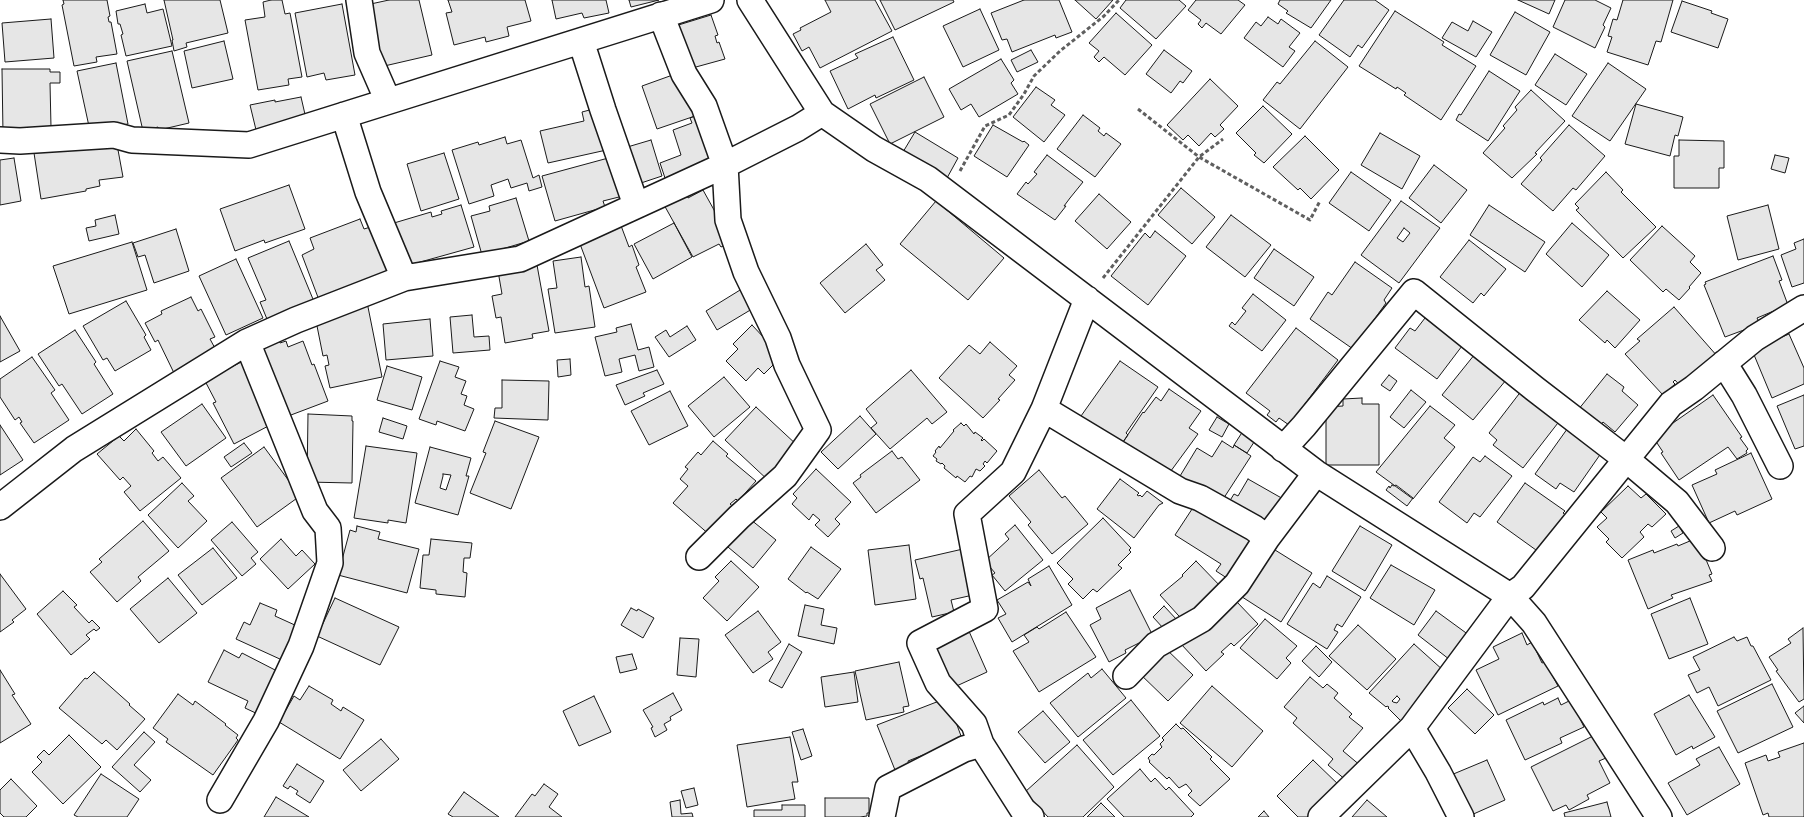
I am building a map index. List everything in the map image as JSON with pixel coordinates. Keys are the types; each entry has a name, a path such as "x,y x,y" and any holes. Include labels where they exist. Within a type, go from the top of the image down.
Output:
{"street":[{"path":"359,0 368,53 388,101"},
{"path":"0,140 20,141 114,135 132,140 249,145 711,0"},
{"path":"750,0 822,113 874,149 928,179 1316,473 1510,596 1534,623 1659,817"},
{"path":"661,15 684,74 704,106 724,165 728,220 746,272 778,338 787,365 818,430 785,476 739,517 699,557"},
{"path":"581,41 636,205"},
{"path":"0,507 74,449 248,342 296,320 404,278 520,259 724,165 798,128 822,113"},
{"path":"344,115 368,192 404,278"},
{"path":"1283,449 1414,292 1535,390 1626,458 1677,502 1712,548"},
{"path":"1031,817 1023,810 981,744 974,724 938,683 920,643 984,609 967,514 1013,472 1044,409 1087,299"},
{"path":"1321,817 1412,728 1510,596 1523,587 1671,404 1754,338 1804,308"},
{"path":"220,800 266,721 297,654 330,563 328,528 315,511 248,342"},
{"path":"1724,363 1744,395 1780,466"},
{"path":"1044,409 1180,491 1200,498 1254,528 1268,538"},
{"path":"1126,676 1156,645 1202,619 1237,584 1316,473"},
{"path":"1412,728 1438,772 1461,817"},
{"path":"882,817 888,788 964,749 981,744"}],"path":[{"path":"944,191 964,166 985,126 1009,114 1024,94 1034,76 1060,51 1104,16 1119,0"},
{"path":"1138,109 1199,157 1310,220 1320,201"},
{"path":"1087,299 1199,157 1223,139"}],"building":[{"path":"63,0 107,0 110,16 108,17 109,22 111,22 117,54 96,57 97,62 74,66 62,5 64,4"},
{"path":"164,0 220,0 228,33 186,43 187,47 174,51"},
{"path":"282,0 285,14 290,13 302,77 288,79 289,85 258,90 245,20 265,17 263,2"},
{"path":"389,0 419,0 432,55 380,67 366,5"},
{"path":"448,0 525,0 531,21 507,27 509,36 486,42 485,37 454,45 446,13 452,12"},
{"path":"552,0 606,0 609,13 584,18 582,13 556,19"},
{"path":"629,0 659,0 631,7"},
{"path":"825,0 875,0 892,31 820,68 809,47 802,51 793,34 801,30 800,28 831,12"},
{"path":"880,0 953,0 954,2 895,30"},
{"path":"1024,0 1059,0 1072,32 1056,38 1055,35 1012,52 1007,39 1002,40 991,13"},
{"path":"1075,0 1113,0 1096,19"},
{"path":"1126,0 1179,0 1186,6 1156,39 1120,8"},
{"path":"1196,0 1238,0 1245,5 1221,34 1206,23 1202,28 1198,24 1201,20 1188,10"},
{"path":"1280,0 1331,0 1311,28 1286,13 1288,11 1278,4"},
{"path":"1344,0 1375,0 1389,10 1362,48 1358,45 1350,57 1319,35"},
{"path":"1518,0 1555,0 1549,14"},
{"path":"1565,0 1595,0 1611,8 1595,48 1553,27"},
{"path":"1623,0 1673,0 1661,42 1656,41 1648,65 1607,52 1612,37 1608,36 1613,19 1617,20"},
{"path":"1682,1 1712,11 1711,13 1728,19 1718,48 1671,32"},
{"path":"145,4 147,13 163,9 172,46 126,56 121,35 123,34 120,24 118,24 116,11"},
{"path":"342,4 355,75 326,80 324,73 307,77 295,13"},
{"path":"980,9 999,50 963,67 943,26"},
{"path":"1395,11 1444,42 1442,45 1476,66 1441,120 1404,95 1406,93 1397,87 1396,89 1359,66"},
{"path":"1515,12 1550,32 1526,75 1490,55"},
{"path":"1116,13 1152,45 1125,75 1104,57 1099,62 1094,57 1099,51 1089,43"},
{"path":"711,15 718,35 715,36 717,43 719,42 725,59 685,70 672,27"},
{"path":"1268,17 1278,24 1281,19 1300,33 1289,47 1295,51 1283,67 1244,38 1256,22 1261,26"},
{"path":"51,19 54,58 5,62 2,23"},
{"path":"1473,21 1492,32 1476,57 1442,38 1452,22 1468,31"},
{"path":"893,37 914,80 876,98 875,95 848,109 830,71 858,58 855,54"},
{"path":"224,41 233,79 192,88 184,51"},
{"path":"1315,41 1348,67 1300,129 1263,100 1277,82 1280,84"},
{"path":"1031,50 1038,62 1017,72 1011,60"},
{"path":"1164,50 1192,71 1183,83 1180,81 1171,93 1146,74"},
{"path":"172,51 189,123 159,130 158,127 143,131 127,61"},
{"path":"1555,54 1587,74 1566,105 1535,85"},
{"path":"1001,59 1014,80 1011,83 1018,94 979,117 971,104 961,110 949,89"},
{"path":"116,63 128,124 90,131 77,71"},
{"path":"1608,63 1646,89 1610,141 1572,116"},
{"path":"2,69 50,69 50,72 60,72 60,83 50,83 51,127 34,127 34,133 3,134"},
{"path":"1489,71 1520,91 1488,141 1456,120"},
{"path":"681,72 695,116 657,129 642,86"},
{"path":"924,77 944,117 890,144 870,104"},
{"path":"1210,79 1238,106 1220,125 1224,129 1215,137 1211,133 1199,146 1188,135 1183,140 1167,125"},
{"path":"1036,87 1055,100 1051,105 1065,115 1044,142 1013,117"},
{"path":"1531,90 1565,121 1535,153 1537,154 1512,178 1483,153 1505,128 1503,126 1517,110 1515,107"},
{"path":"301,97 307,123 257,134 250,105"},
{"path":"1636,104 1683,117 1678,136 1675,135 1670,156 1625,144"},
{"path":"1263,106 1292,134 1264,163 1254,155 1256,153 1236,133"},
{"path":"601,107 611,149 548,163 540,131 584,121 582,112"},
{"path":"1083,115 1100,128 1098,131 1104,136 1106,133 1121,144 1095,177 1057,149"},
{"path":"695,116 719,163 687,170 665,178 660,163 681,155 673,130 692,123 690,118"},
{"path":"993,125 1029,145 1007,177 974,156"},
{"path":"1569,125 1605,156 1576,190 1573,188 1553,211 1521,184 1542,160 1540,158"},
{"path":"915,132 958,158 947,178 903,152"},
{"path":"1380,133 1420,156 1402,189 1361,165"},
{"path":"1305,136 1339,170 1311,199 1273,167"},
{"path":"505,137 507,144 521,140 533,178 539,175 542,187 529,191 527,183 511,188 508,179 491,185 494,196 469,204 452,150 478,142 479,145"},
{"path":"116,139 123,177 99,180 100,186 86,189 86,191 41,199 34,153"},
{"path":"651,140 662,176 635,185 624,148"},
{"path":"1679,140 1724,141 1724,168 1719,168 1719,188 1674,188 1674,156 1679,156"},
{"path":"444,153 459,199 421,211 407,164"},
{"path":"1047,155 1083,182 1055,220 1017,194 1026,182 1028,184 1037,174 1034,172"},
{"path":"1775,155 1789,158 1785,173 1771,169"},
{"path":"612,157 623,196 603,201 605,207 555,221 542,176"},
{"path":"14,158 21,201 0,205 0,160"},
{"path":"1434,165 1467,190 1441,223 1409,198"},
{"path":"1351,172 1391,200 1369,231 1329,203"},
{"path":"1606,172 1623,190 1621,192 1656,227 1623,258 1576,210 1579,208 1575,204"},
{"path":"289,185 305,229 265,243 264,240 235,251 220,209"},
{"path":"1181,188 1215,217 1192,244 1158,215"},
{"path":"703,190 729,237 730,243 721,247 719,244 693,257 663,203 685,191 688,198"},
{"path":"1099,194 1131,222 1107,249 1075,221"},
{"path":"516,198 529,241 482,255 471,216 490,211 489,206"},
{"path":"936,201 1004,258 968,300 900,244"},
{"path":"1401,201 1440,228 1399,283 1361,255","holes":["1404,228 1410,233 1403,242 1397,238"]},
{"path":"461,205 474,247 406,266 394,223 431,212 432,217 442,214 441,211"},
{"path":"1489,205 1545,242 1525,272 1470,235"},
{"path":"1768,205 1779,249 1738,260 1727,216"},
{"path":"115,215 119,234 89,241 86,228 96,226 95,220"},
{"path":"1231,215 1271,245 1245,277 1206,247"},
{"path":"360,219 364,229 374,226 392,271 319,300 302,255 314,249 310,238"},
{"path":"620,223 629,247 632,245 639,265 636,267 646,292 604,308 580,244 601,236 599,231"},
{"path":"674,223 692,257 653,279 634,244"},
{"path":"1572,223 1609,255 1582,287 1546,254"},
{"path":"1662,226 1695,256 1690,262 1701,273 1679,300 1666,289 1663,292 1630,260"},
{"path":"176,229 189,271 154,283 145,255 138,257 133,243"},
{"path":"1155,231 1186,256 1148,305 1111,276 1145,233 1150,238"},
{"path":"1804,239 1804,283 1792,287 1781,255 1796,249 1794,243"},
{"path":"1469,240 1506,269 1484,296 1481,293 1473,303 1440,277"},
{"path":"289,241 315,304 269,324 260,302 266,300 248,258"},
{"path":"132,242 147,290 69,314 53,266"},
{"path":"866,244 883,265 876,270 885,280 845,313 820,283"},
{"path":"1274,249 1314,277 1294,306 1254,278"},
{"path":"1773,256 1782,280 1779,281 1788,305 1757,318 1760,324 1725,337 1704,285 1706,284 1705,282"},
{"path":"581,257 585,287 589,286 595,327 555,333 548,289 557,288 553,261"},
{"path":"236,259 263,318 226,335 199,276"},
{"path":"1355,262 1392,288 1384,300 1386,303 1353,349 1310,319 1328,292 1332,295"},
{"path":"537,265 549,331 532,334 533,338 505,343 501,317 496,318 492,296 502,294 498,271"},
{"path":"745,287 757,306 717,330 706,311"},
{"path":"1607,291 1640,320 1615,348 1607,340 1605,343 1579,320"},
{"path":"1253,294 1286,320 1262,351 1229,326 1232,322 1235,325 1246,311 1242,308"},
{"path":"191,297 198,311 201,309 215,337 210,339 217,352 174,373 158,340 155,342 145,323 162,314 161,311"},
{"path":"126,301 146,335 144,337 151,350 115,371 107,358 103,360 83,326"},
{"path":"367,302 382,377 330,388 325,366 329,365 327,355 323,356 316,321 345,314 344,307"},
{"path":"1674,307 1718,357 1683,389 1675,380 1673,382 1675,384 1663,395 1625,354 1640,341 1637,339"},
{"path":"472,315 474,337 489,336 490,350 453,353 450,317"},
{"path":"0,316 20,351 0,362"},
{"path":"1425,318 1462,346 1437,379 1395,348 1410,328 1415,331"},
{"path":"430,319 433,356 386,360 383,324"},
{"path":"631,324 638,350 649,347 654,367 639,371 635,355 619,359 622,372 605,376 595,337 617,332 616,328"},
{"path":"752,325 779,354 777,361 764,374 758,368 746,381 726,361 738,349 733,344"},
{"path":"687,326 696,340 669,357 655,337 666,330 670,337"},
{"path":"1296,328 1338,360 1289,425 1279,418 1276,422 1267,415 1270,411 1246,393"},
{"path":"75,330 96,362 94,364 113,394 82,414 62,384 59,386 38,354"},
{"path":"1789,334 1804,368 1804,384 1772,398 1752,350"},
{"path":"279,341 280,343 286,341 288,347 303,341 328,401 283,418 261,350"},
{"path":"990,342 1017,366 1009,375 1015,380 983,418 939,378 969,345 980,354"},
{"path":"1479,349 1511,374 1473,420 1442,395"},
{"path":"32,357 55,390 51,393 69,420 34,443 20,423 22,422 19,417 15,420 0,397 0,379"},
{"path":"570,359 571,375 558,377 557,360"},
{"path":"245,360 276,422 234,444 213,403 216,402 205,381"},
{"path":"440,361 459,367 455,377 466,381 461,394 467,396 464,405 474,409 465,431 437,421 436,425 419,419"},
{"path":"1120,361 1158,387 1126,433 1128,435 1121,445 1081,416"},
{"path":"387,366 422,377 412,410 377,400"},
{"path":"657,370 664,384 643,393 645,396 625,405 616,385"},
{"path":"911,370 947,412 932,424 927,418 890,449 871,428 877,423 866,409"},
{"path":"1607,374 1624,387 1622,391 1638,405 1615,432 1603,422 1600,426 1578,410"},
{"path":"1389,375 1397,381 1390,391 1381,385"},
{"path":"724,377 750,407 714,437 688,406"},
{"path":"502,380 549,381 548,420 494,418 495,408 502,408"},
{"path":"1169,389 1201,411 1189,428 1198,434 1165,479 1121,445 1143,412 1156,397 1161,401"},
{"path":"1411,390 1426,402 1404,428 1390,417"},
{"path":"1522,390 1561,419 1523,468 1493,445 1497,440 1489,433"},
{"path":"670,391 688,426 649,445 631,411"},
{"path":"1713,395 1742,437 1740,438 1748,449 1747,453 1737,459 1728,447 1679,480 1653,437"},
{"path":"1804,395 1804,446 1795,449 1777,406"},
{"path":"1362,398 1362,404 1379,404 1379,465 1326,465 1326,407 1343,406 1343,399"},
{"path":"202,404 226,438 186,466 161,432"},
{"path":"1430,406 1455,425 1444,438 1455,447 1413,499 1376,472"},
{"path":"756,407 798,446 770,482 725,440"},
{"path":"308,414 352,416 352,483 307,482"},
{"path":"860,416 876,434 838,469 821,452"},
{"path":"1217,417 1229,424 1222,437 1209,430"},
{"path":"383,418 407,426 403,439 379,432"},
{"path":"495,421 539,437 511,509 470,493 486,453 483,452"},
{"path":"961,423 964,426 966,424 974,434 975,432 983,438 982,441 984,439 997,451 987,463 985,461 983,464 985,466 980,471 976,469 972,477 970,476 965,482 957,476 956,478 944,468 945,466 942,463 936,461 937,459 933,456 939,446 940,448 953,430"},
{"path":"0,425 23,460 0,475"},
{"path":"1570,425 1604,449 1574,492 1560,483 1556,489 1535,474"},
{"path":"136,429 154,451 152,453 158,461 163,457 181,478 140,511 124,492 131,486 123,477 120,480 97,454 119,436 124,441"},
{"path":"1243,431 1256,439 1247,453 1234,445"},
{"path":"713,441 728,454 726,456 756,481 738,501 736,499 730,504 735,508 711,536 673,503 688,486 680,479 688,469 685,467 698,452 701,455"},
{"path":"1222,441 1233,448 1234,445 1251,456 1218,507 1177,481 1197,448 1212,457"},
{"path":"244,443 252,453 231,467 224,457"},
{"path":"366,446 417,453 406,523 388,520 388,523 354,518"},
{"path":"264,447 300,496 257,527 221,478"},
{"path":"430,447 471,458 466,476 469,476 458,515 415,503","holes":["443,474 451,475 446,490 440,488"]},
{"path":"892,451 898,459 902,457 920,480 876,513 853,483 861,477 860,475"},
{"path":"1751,453 1772,499 1737,515 1735,511 1709,523 1692,485 1717,474 1715,470"},
{"path":"1485,456 1512,476 1480,517 1474,513 1467,523 1439,502 1473,457 1480,462"},
{"path":"816,469 851,502 835,519 840,524 828,537 815,525 820,520 813,514 809,520 792,504 797,498 793,494"},
{"path":"1039,470 1062,498 1065,496 1088,524 1052,554 1028,525 1031,522 1009,496"},
{"path":"1120,479 1139,493 1137,495 1142,497 1147,491 1163,503 1159,505 1134,538 1097,509"},
{"path":"1248,479 1285,500 1267,531 1226,507 1234,494 1238,496"},
{"path":"182,483 194,496 188,501 207,521 178,548 148,515"},
{"path":"1525,483 1565,511 1563,513 1571,519 1543,552 1538,548 1536,550 1497,522"},
{"path":"1392,485 1396,485 1413,498 1407,506 1386,490"},
{"path":"1628,486 1641,498 1646,494 1666,514 1652,527 1648,524 1640,532 1644,537 1622,558 1606,542 1609,539 1597,527 1607,518 1601,512"},
{"path":"1198,500 1256,539 1233,582 1216,571 1221,564 1175,535"},
{"path":"745,515 776,540 753,568 722,542"},
{"path":"1103,518 1131,548 1129,550 1131,552 1118,565 1122,568 1097,592 1093,589 1083,599 1068,584 1073,579 1057,563"},
{"path":"143,521 169,551 138,577 141,581 117,602 90,572 102,562 99,559"},
{"path":"232,522 258,552 251,558 256,564 242,576 211,540"},
{"path":"1015,525 1043,560 1005,591 992,575 995,573 985,561 1009,539 1005,534"},
{"path":"357,526 380,532 378,539 419,549 407,593 338,575 350,530 356,532"},
{"path":"1360,526 1392,545 1365,591 1332,571"},
{"path":"1679,526 1683,533 1675,538 1671,531"},
{"path":"1697,538 1712,574 1709,575 1712,581 1671,595 1673,598 1648,609 1628,560 1653,550 1654,553"},
{"path":"281,539 296,556 302,550 315,564 288,589 260,559"},
{"path":"431,539 472,543 470,558 464,558 463,572 467,573 465,597 436,594 436,590 420,588 423,555 429,555"},
{"path":"909,545 916,599 875,605 868,550"},
{"path":"1267,545 1312,573 1281,622 1236,593"},
{"path":"811,547 841,569 818,599 806,593 788,579"},
{"path":"213,548 237,578 202,605 178,575"},
{"path":"963,549 973,595 951,600 954,612 932,617 923,578 920,579 915,560"},
{"path":"731,561 759,587 727,621 703,598 719,581 715,577"},
{"path":"1196,561 1224,590 1187,625 1160,595 1183,576"},
{"path":"1391,565 1435,590 1414,625 1370,598"},
{"path":"1049,566 1072,605 1012,642 998,618 1006,614 997,600 1028,582 1031,586 1028,579"},
{"path":"0,574 26,609 12,620 14,622 0,632"},
{"path":"1327,576 1361,597 1342,627 1337,624 1334,630 1338,632 1327,649 1287,624 1313,583 1320,588"},
{"path":"168,578 197,613 159,643 130,609"},
{"path":"1130,590 1153,636 1125,650 1126,653 1109,662 1090,625 1101,619 1096,608"},
{"path":"63,591 77,605 74,607 89,623 92,620 100,628 96,631 94,629 86,635 90,639 71,655 37,614"},
{"path":"335,598 399,627 380,665 317,636"},
{"path":"1690,598 1708,644 1669,659 1651,614"},
{"path":"1236,601 1258,624 1234,646 1231,643 1221,652 1224,654 1206,671 1181,644"},
{"path":"260,603 277,610 275,616 297,626 282,660 236,639 244,622 250,625"},
{"path":"805,605 824,609 821,625 837,628 834,644 798,636"},
{"path":"1164,606 1177,620 1164,629 1153,617"},
{"path":"631,608 637,611 638,609 654,618 643,638 621,625"},
{"path":"758,611 781,642 768,652 773,659 753,673 725,635"},
{"path":"1436,611 1473,638 1454,663 1418,635"},
{"path":"1066,612 1096,657 1039,692 1013,651 1029,642 1024,635 1037,627 1039,629"},
{"path":"1265,619 1297,646 1286,658 1291,663 1277,679 1240,648"},
{"path":"1358,625 1396,659 1367,690 1329,656"},
{"path":"1803,628 1804,699 1799,702 1776,671 1778,670 1769,657 1791,643 1788,639"},
{"path":"968,629 987,672 950,689 931,646"},
{"path":"1522,633 1527,645 1532,642 1542,663 1545,662 1558,686 1498,715 1476,670 1499,659 1493,647"},
{"path":"1734,637 1737,641 1747,637 1771,680 1718,706 1709,687 1697,693 1688,675 1700,670 1693,657"},
{"path":"680,638 699,639 696,677 677,675"},
{"path":"789,644 802,652 782,688 769,681"},
{"path":"1414,644 1444,671 1403,723 1389,707 1386,707 1369,693","holes":["1397,696 1400,699 1397,703 1392,701"]},
{"path":"1163,646 1193,675 1168,701 1137,671"},
{"path":"1316,646 1332,662 1319,677 1302,661"},
{"path":"224,650 239,658 242,653 277,671 262,716 245,708 248,701 208,682"},
{"path":"632,654 637,669 620,673 616,657"},
{"path":"899,662 909,706 903,707 904,712 866,720 855,671"},
{"path":"1102,669 1126,698 1078,737 1050,703 1088,673 1091,678"},
{"path":"0,670 15,694 12,695 31,724 0,743"},
{"path":"94,672 145,719 117,750 106,740 102,744 59,708 85,678 87,679"},
{"path":"854,672 858,702 825,707 821,677"},
{"path":"1310,677 1323,688 1327,684 1338,693 1334,698 1352,714 1349,717 1363,728 1343,751 1361,766 1347,781 1328,765 1333,759 1293,723 1297,718 1284,707"},
{"path":"1772,684 1793,727 1738,753 1717,711"},
{"path":"309,686 333,700 331,704 341,711 343,707 364,720 340,759 279,722 294,696 300,700"},
{"path":"1212,686 1263,731 1232,767 1180,723"},
{"path":"1467,689 1494,715 1475,734 1448,708"},
{"path":"673,693 682,710 670,717 671,720 664,724 667,730 655,737 651,728 653,727 643,710"},
{"path":"178,694 193,705 195,701 238,735 236,738 238,740 213,775 166,742 168,739 153,728"},
{"path":"1689,695 1715,737 1693,749 1692,746 1676,755 1654,714"},
{"path":"594,696 611,732 579,746 563,711"},
{"path":"947,698 964,744 930,757 928,753 908,761 909,765 895,770 877,725"},
{"path":"1558,698 1561,705 1571,700 1584,727 1560,738 1562,743 1525,760 1506,720 1543,702 1544,705"},
{"path":"1131,700 1160,736 1113,775 1083,740"},
{"path":"1804,706 1804,723 1795,713"},
{"path":"1043,711 1070,742 1045,763 1018,732"},
{"path":"1176,724 1181,729 1183,728 1212,757 1210,759 1230,779 1200,806 1188,795 1192,791 1186,784 1179,788 1169,777 1167,779 1149,762 1148,758 1162,747 1160,744 1164,740 1162,738"},
{"path":"803,729 812,756 801,760 792,732"},
{"path":"144,732 155,742 134,765 151,780 140,792 112,767"},
{"path":"69,735 101,767 63,804 32,772 42,762 37,757 44,750 49,755"},
{"path":"1595,735 1606,758 1599,761 1610,783 1587,795 1589,799 1569,810 1566,805 1553,811 1531,767"},
{"path":"790,737 798,782 792,782 795,799 747,807 737,745"},
{"path":"381,739 399,759 361,791 343,770"},
{"path":"1804,743 1804,817 1769,817 1768,813 1763,815 1745,763 1766,755 1768,761 1780,757 1778,752"},
{"path":"1077,745 1114,787 1083,817 1048,817 1025,792"},
{"path":"1719,747 1740,784 1687,815 1668,783 1700,765 1696,759"},
{"path":"1313,760 1342,788 1313,817 1298,817 1277,796"},
{"path":"1487,760 1505,800 1469,816 1451,775"},
{"path":"297,764 324,781 310,803 296,794 298,791 290,786 288,789 283,786"},
{"path":"1140,769 1151,782 1155,778 1166,790 1169,787 1194,814 1191,817 1124,817 1107,799"},
{"path":"101,774 139,799 127,817 78,817 74,815"},
{"path":"11,779 37,806 26,817 4,817 0,813 0,790"},
{"path":"544,784 558,794 549,807 562,817 515,817 532,794 535,796"},
{"path":"694,788 698,805 686,808 681,791"},
{"path":"464,792 499,817 453,817 448,814"},
{"path":"276,797 309,817 264,817"},
{"path":"825,798 869,798 869,813 867,813 867,816 860,817 825,817"},
{"path":"680,800 681,814 692,813 693,817 672,817 670,802"},
{"path":"1367,800 1387,817 1352,817"},
{"path":"1607,802 1611,817 1565,817 1564,813"},
{"path":"1101,803 1115,817 1087,817"},
{"path":"782,805 805,805 805,817 754,817 754,810 782,810"},
{"path":"1264,811 1269,817 1258,817"}]}
